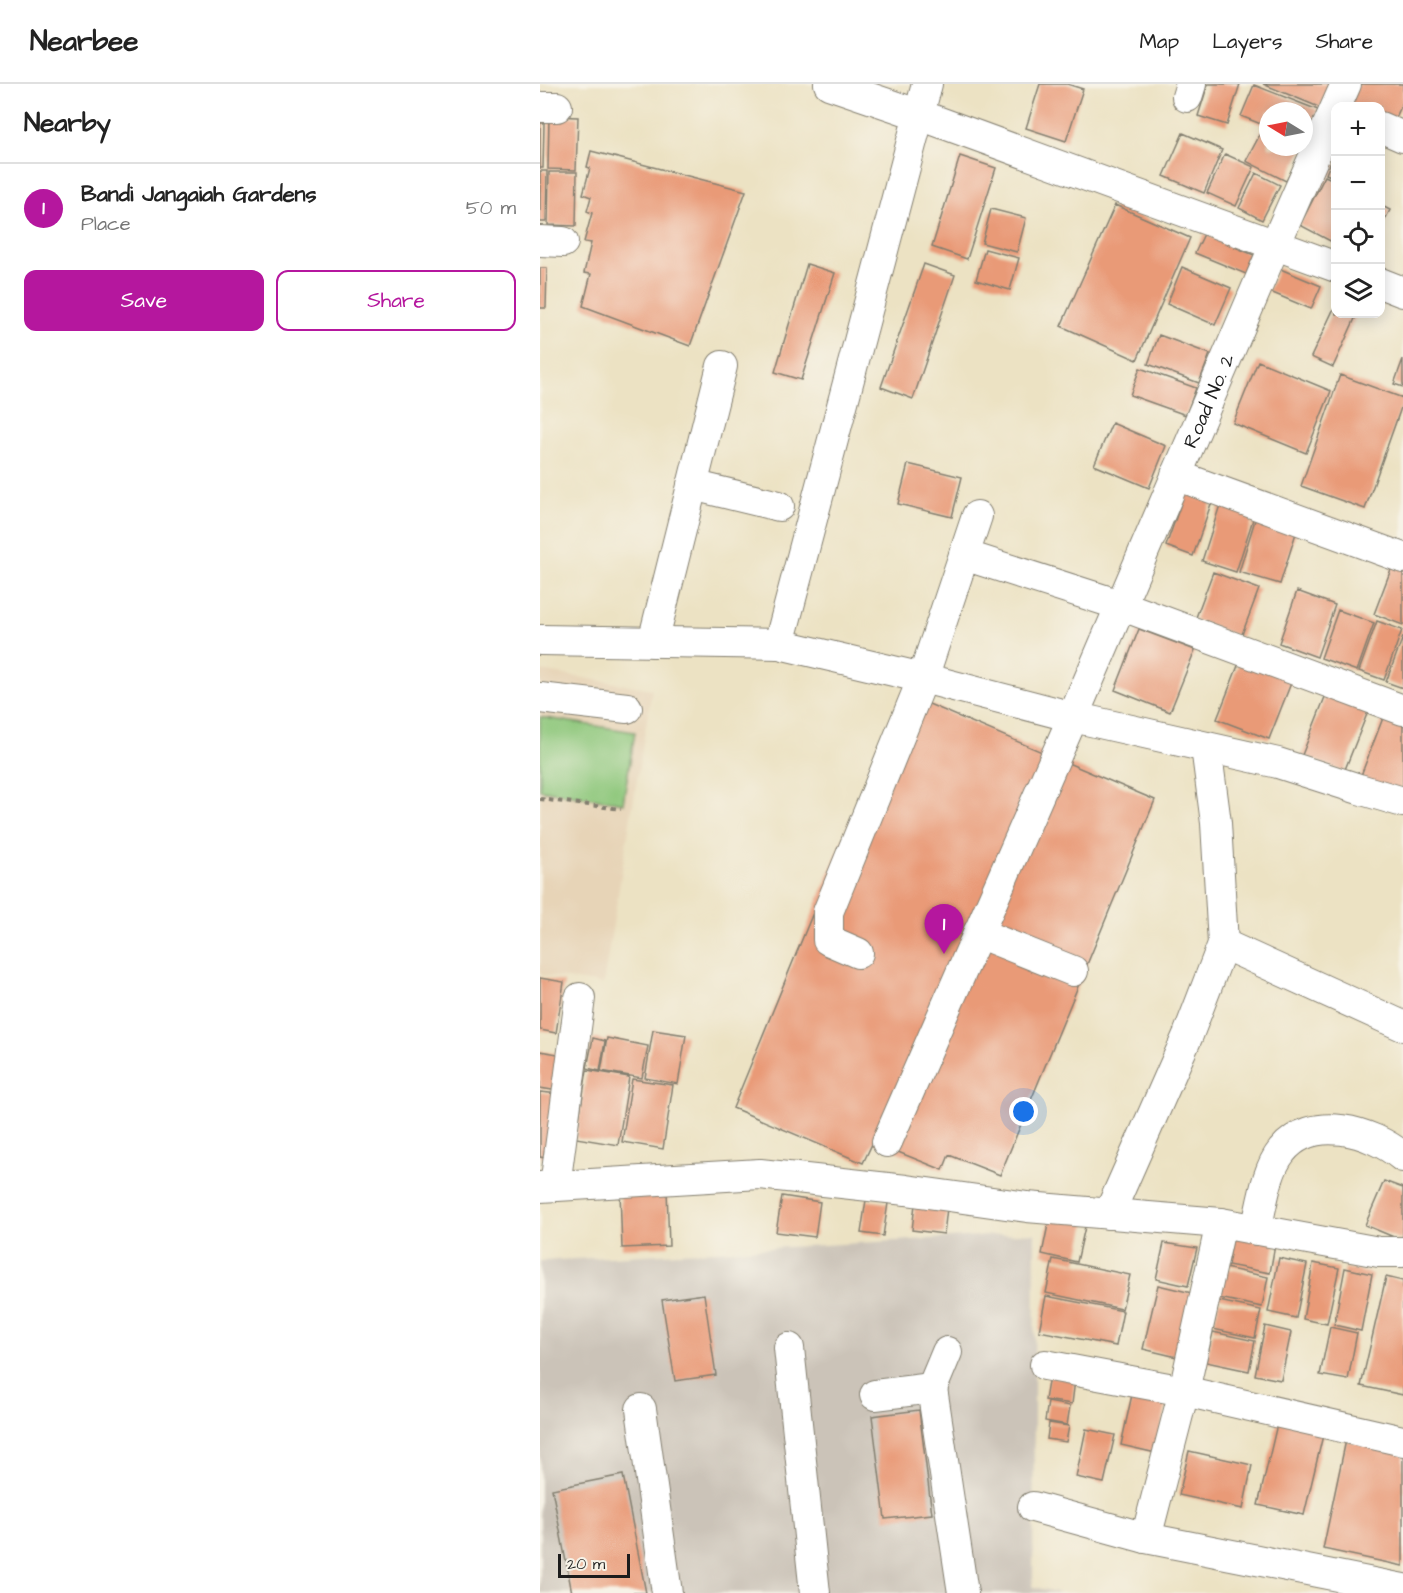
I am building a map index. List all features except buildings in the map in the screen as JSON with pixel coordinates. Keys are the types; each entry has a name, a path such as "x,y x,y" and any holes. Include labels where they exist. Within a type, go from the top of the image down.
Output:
{"street":[{"path":"829,84 1331,265"},
{"path":"779,644 927,84"},
{"name":"Road No. 2","path":"887,1142 1346,84"},
{"path":"1385,129 1403,137"},
{"path":"1385,285 1403,292"},
{"path":"653,642 722,366"},
{"path":"1176,475 1403,558"},
{"path":"692,485 779,506"},
{"path":"858,953 828,940 828,912 923,678 977,516"},
{"path":"964,555 1120,605 1403,710"},
{"path":"540,640 779,644 1073,717 1278,763 1403,802"},
{"path":"540,698 627,708"},
{"path":"1108,1214 1188,1035 1222,944 1216,823 1206,747"},
{"path":"978,933 1073,971"},
{"path":"1222,944 1403,1026"},
{"path":"580,998 548,1186 760,1174 906,1190 1027,1207 1221,1223 1379,1252 1403,1252"},
{"path":"1256,1230 1270,1171 1281,1151 1293,1140 1310,1131 1334,1129 1365,1134 1403,1157"},
{"path":"1146,1538 1184,1391 1221,1223"},
{"path":"789,1348 815,1593"},
{"path":"947,1352 932,1388 963,1593"},
{"path":"1045,1365 1184,1391 1403,1441"},
{"path":"875,1395 932,1388"},
{"path":"641,1409 667,1593"},
{"path":"1033,1507 1146,1538 1403,1589"}],"path":[{"path":"540,799 621,809"}],"shaded area":[{"path":"540,671 652,689 603,984 540,975"},
{"path":"1035,1233 1033,1587 1060,1593 540,1593 540,1261"}],"green space":[{"path":"540,717 635,732 623,803 540,790"}],"place":[{"name":"Bandi Jangaiah Gardens","path":"944,954"}]}
